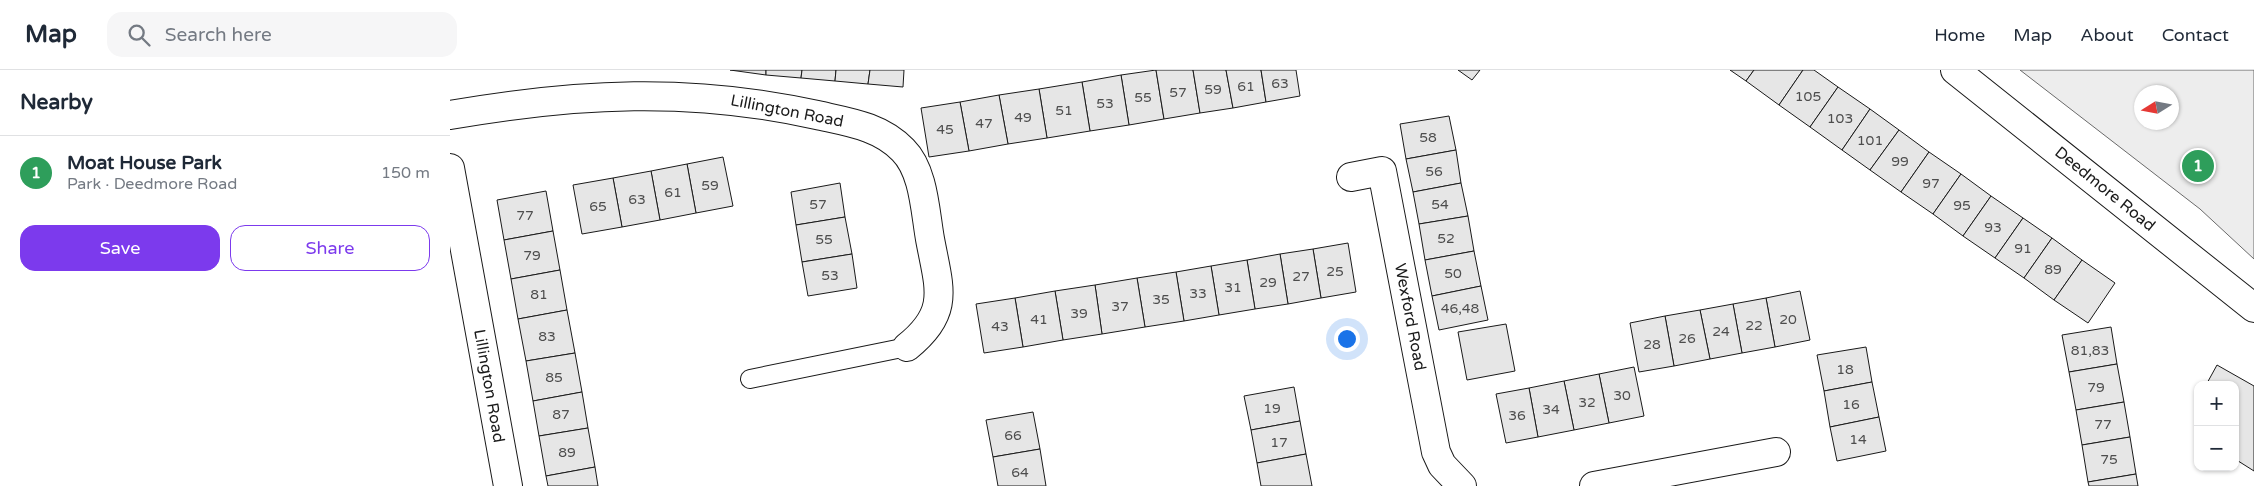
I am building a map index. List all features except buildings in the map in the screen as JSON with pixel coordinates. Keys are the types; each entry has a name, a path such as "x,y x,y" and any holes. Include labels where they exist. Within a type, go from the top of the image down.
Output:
{"street":[{"name":"Deedmore Road","path":"1956,70 2254,308"},
{"name":"Lillington Road","path":"450,115 570,98 628,95 706,97 768,104 863,126 887,136 905,151 915,169 922,190 939,288 938,308 930,325 907,347"},
{"name":"Lillington Road","path":"450,168 459,273 508,486"},
{"name":"Wexford Road","path":"1351,177 1382,171 1436,452 1442,465 1462,486"},
{"path":"1600,486 1776,452"}],"lane":[{"path":"750,378 907,347"}],"shaded area":[{"path":"2020,70 2254,70 2254,259 2200,209"}],"place":[{"name":"Moat House Park","path":"2198,166"}]}
